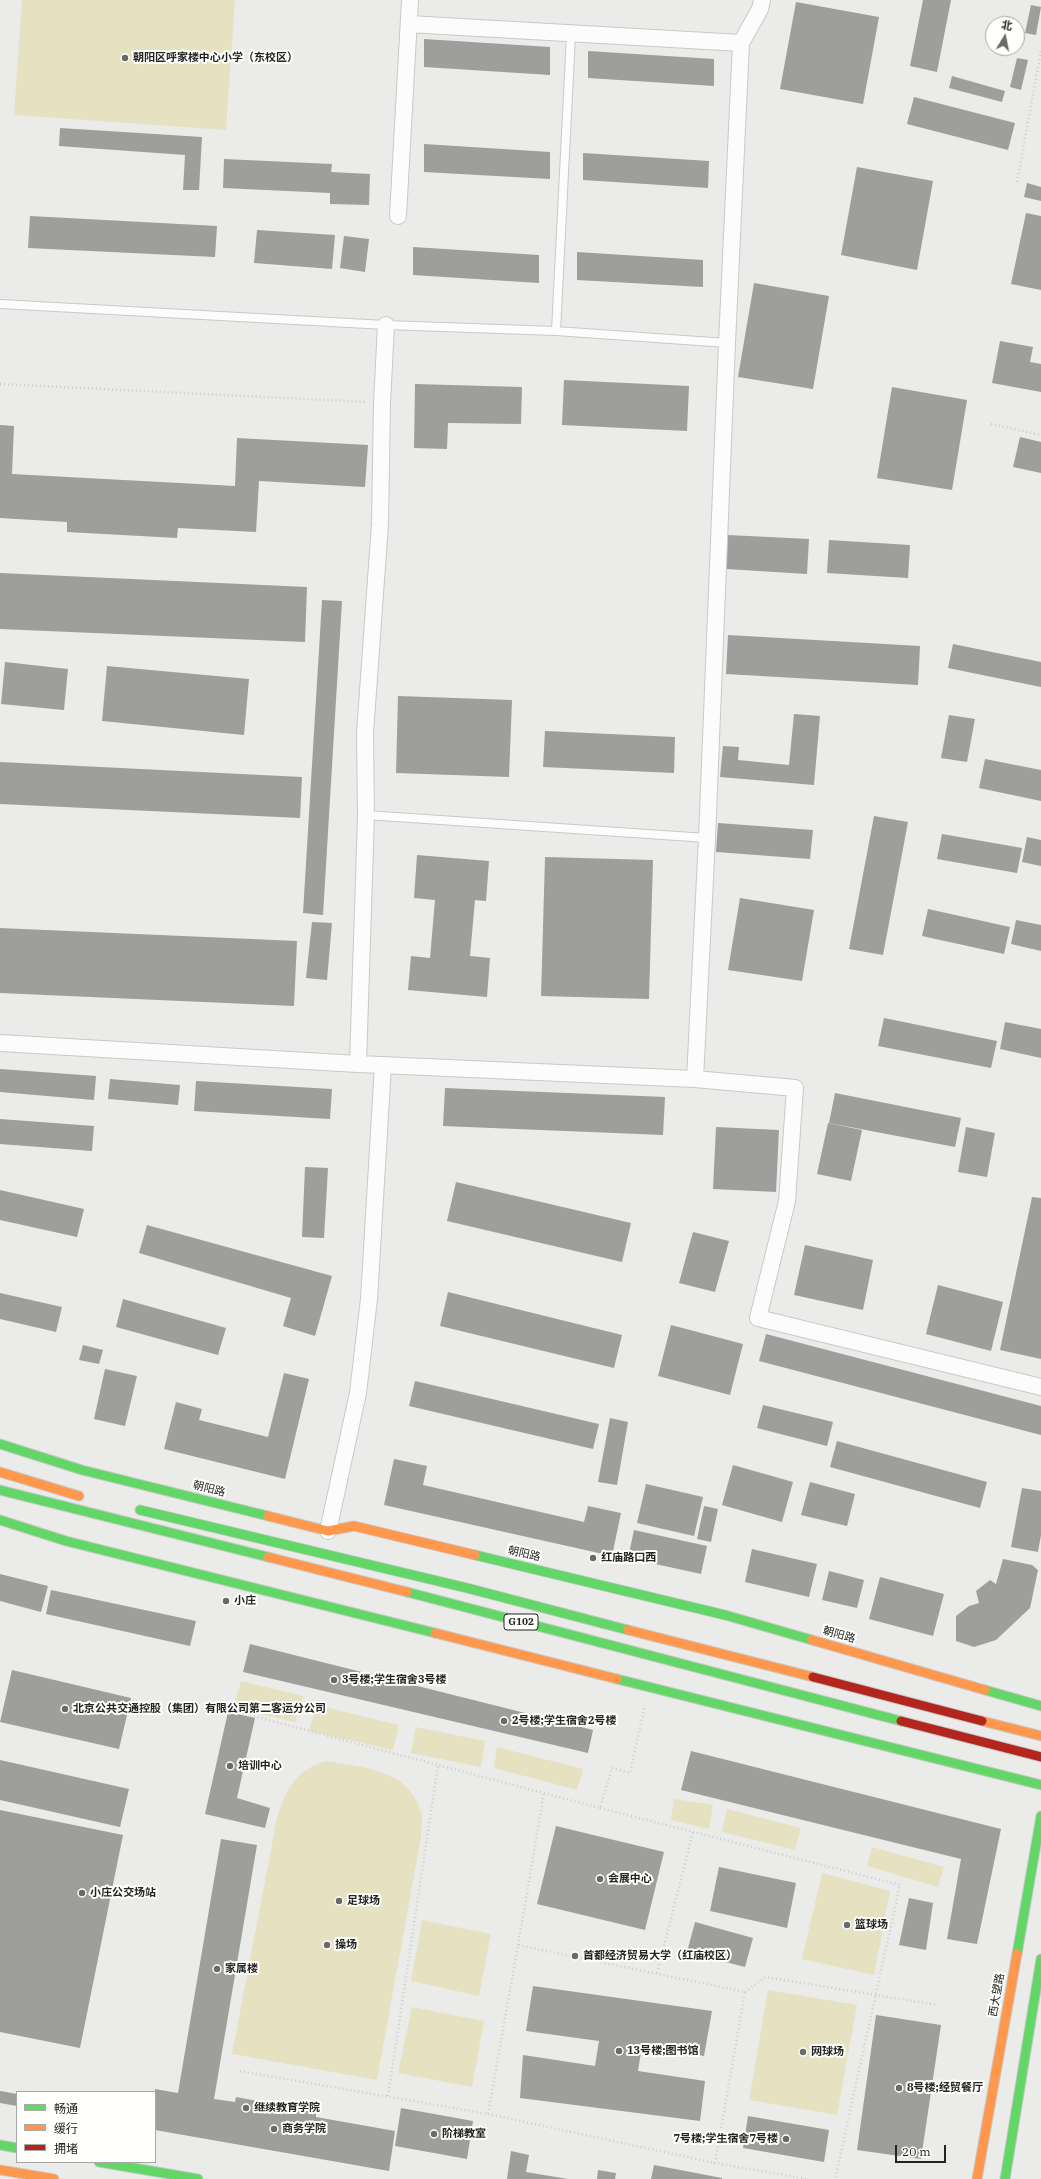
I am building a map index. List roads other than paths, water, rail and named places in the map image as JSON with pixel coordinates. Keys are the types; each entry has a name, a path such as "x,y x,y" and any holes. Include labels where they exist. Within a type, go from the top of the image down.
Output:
{"main road":[{"name":"朝阳路","path":"0,1444 82,1470 328,1530 354,1526 718,1613 1041,1706"},
{"path":"0,1472 91,1499"},
{"name":"G102","path":"0,1490 344,1576 1041,1757"},
{"name":"G102","path":"130,1508 467,1588 1041,1736"},
{"path":"0,1520 66,1541 1041,1784"},
{"name":"西大望路","path":"977,2179 1041,1816"},
{"path":"1005,2179 1041,1959"},
{"path":"0,2145 16,2148"},
{"path":"98,2173 100,2163"},
{"path":"106,2163 198,2179"},
{"path":"0,2170 54,2179"}],"street":[{"path":"398,216 410,0"},
{"path":"695,1079 707,838 741,43 760,9 762,0"},
{"path":"409,24 741,43"},
{"path":"358,1064 366,815 365,733 380,524 382,402 386,325"},
{"path":"0,1043 358,1064 695,1079 795,1088 787,1201 758,1318 1041,1387"},
{"path":"328,1530 358,1393 369,1298 382,1065"}],"lane":[{"path":"556,331 571,34"},
{"path":"0,304 386,325 556,331 727,343"},
{"path":"366,815 707,838"}],"place":[{"name":"朝阳区呼家楼中心小学（东校区）","path":"125,58"},
{"name":"红庙路口西","path":"593,1558"},
{"name":"小庄","path":"226,1601"},
{"name":"3号楼;学生宿舍3号楼","path":"334,1680"},
{"name":"北京公共交通控股（集团）有限公司第二客运分公司","path":"65,1709"},
{"name":"2号楼;学生宿舍2号楼","path":"504,1721"},
{"name":"培训中心","path":"230,1766"},
{"name":"会展中心","path":"600,1879"},
{"name":"小庄公交场站","path":"82,1893"},
{"name":"足球场","path":"339,1901"},
{"name":"篮球场","path":"847,1925"},
{"name":"操场","path":"327,1945"},
{"name":"首都经济贸易大学（红庙校区）","path":"575,1956"},
{"name":"家属楼","path":"217,1969"},
{"name":"13号楼;图书馆","path":"619,2051"},
{"name":"网球场","path":"803,2052"},
{"name":"8号楼;经贸餐厅","path":"899,2088"},
{"name":"继续教育学院","path":"246,2108"},
{"name":"商务学院","path":"274,2129"},
{"name":"阶梯教室","path":"434,2134"},
{"name":"7号楼;学生宿舍7号楼","path":"786,2139"}]}
